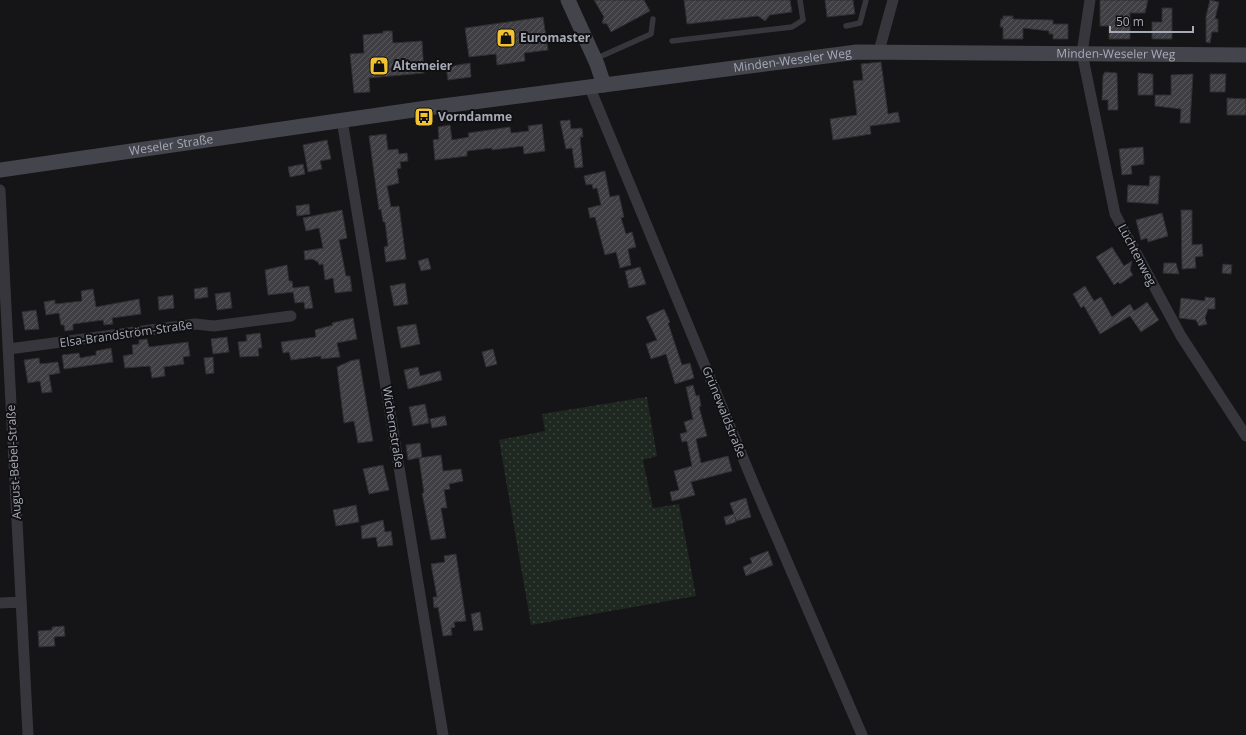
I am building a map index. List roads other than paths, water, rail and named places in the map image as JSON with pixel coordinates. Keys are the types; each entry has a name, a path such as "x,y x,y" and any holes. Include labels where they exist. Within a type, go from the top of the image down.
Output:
{"street":[{"path":"568,0 595,59 597,87"},
{"path":"879,51 893,0"},
{"path":"1082,53 1090,0"},
{"name":"Minden-Weseler Weg","path":"342,120 857,52 1246,52"},
{"name":"Lüchtenweg","path":"1082,53 1115,214 1181,336 1246,436"},
{"name":"Grünewaldstraße","path":"597,87 755,487 862,735"},
{"name":"Weseler Straße","path":"0,170 342,120"},
{"name":"Wichernstraße","path":"342,120 443,735"},
{"name":"August-Bebel-Straße","path":"0,190 28,735"},
{"name":"Elsa-Brandström-Straße","path":"9,349 195,324 214,326 291,316"},
{"path":"0,603 21,602"}],"lane":[{"path":"672,41 792,27 803,20 800,0"},
{"path":"846,26 860,23 866,0"},
{"path":"595,59 651,34 653,19"}],"place":[{"name":"Euromaster","path":"506,38"},
{"name":"Altemeier","path":"379,66"},
{"name":"Vorndamme","path":"424,117"}]}
